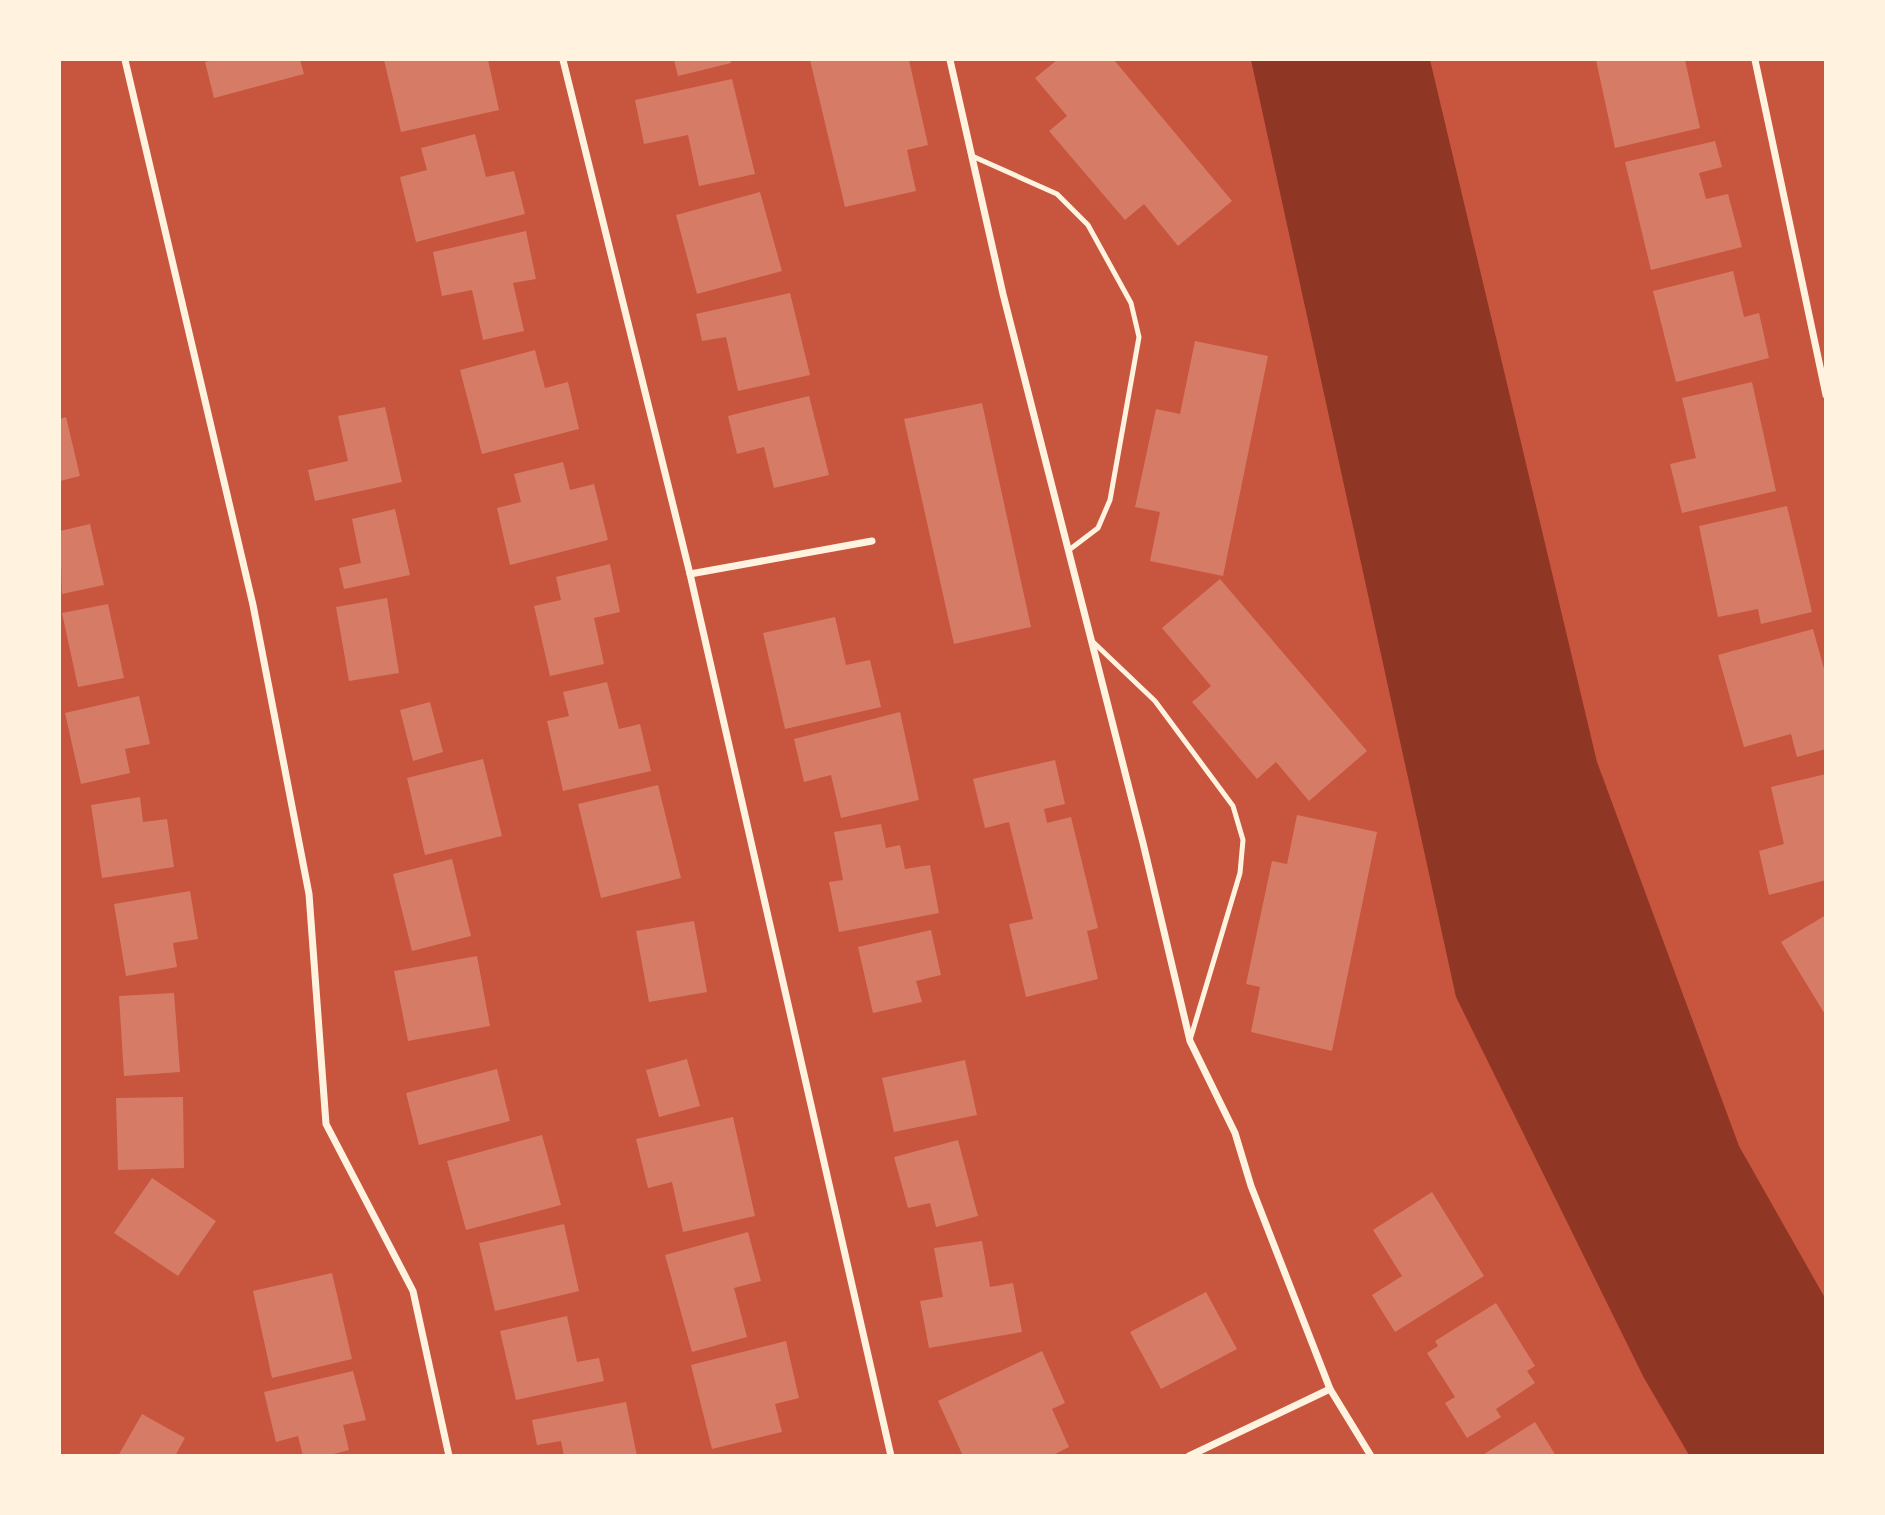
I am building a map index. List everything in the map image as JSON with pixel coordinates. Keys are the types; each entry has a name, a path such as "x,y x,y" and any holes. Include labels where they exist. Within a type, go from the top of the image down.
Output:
{"street":[{"path":"125,60 253,605 309,894 326,1124 413,1291 449,1455"},
{"path":"563,60 690,574 891,1455"},
{"path":"950,60 1003,294 1190,1041 1236,1132 1251,1186 1330,1389 1371,1455"},
{"path":"1755,60 1822,361 1825,395"},
{"path":"690,574 872,541"},
{"path":"1189,1455 1330,1389"}],"lane":[{"path":"972,156 1058,194 1088,225 1131,303 1139,337 1110,500 1098,528 1069,550"},
{"path":"1091,640 1155,701 1233,806 1243,840 1240,873 1190,1041"}],"shaded area":[{"path":"1251,60 1430,60 1597,762 1739,1146 1825,1298 1825,1455 1689,1455 1644,1378 1456,997"}],"building":[{"path":"300,60 304,74 214,98 205,62"},
{"path":"384,60 488,60 499,110 401,132"},
{"path":"674,60 730,60 731,63 678,76"},
{"path":"810,60 909,60 928,145 907,150 916,191 845,207"},
{"path":"1057,60 1114,60 1232,201 1178,246 1144,204 1125,220 1049,131 1067,116 1035,78"},
{"path":"1596,60 1685,60 1700,128 1615,148"},
{"path":"732,79 755,174 699,186 688,135 644,144 635,100"},
{"path":"475,134 486,177 514,171 525,214 416,242 400,177 427,170 421,148"},
{"path":"1715,141 1722,167 1699,173 1706,199 1728,194 1742,247 1651,270 1625,162"},
{"path":"760,192 782,271 697,294 676,215"},
{"path":"526,231 536,279 513,283 524,331 483,340 472,290 442,296 433,252"},
{"path":"1733,271 1744,317 1759,313 1769,358 1676,382 1653,291"},
{"path":"790,293 810,375 738,391 726,337 702,341 696,314"},
{"path":"1195,341 1268,356 1223,576 1150,561 1160,512 1135,507 1156,409 1180,414"},
{"path":"535,350 545,388 568,382 579,429 482,454 460,370"},
{"path":"1752,382 1776,491 1682,513 1670,464 1696,458 1682,398"},
{"path":"809,396 829,475 774,488 764,447 737,454 728,416"},
{"path":"982,403 1031,627 954,644 904,419"},
{"path":"385,407 402,482 315,501 308,470 348,461 338,416"},
{"path":"66,417 80,476 60,481 60,419"},
{"path":"563,462 570,490 594,484 608,540 510,565 497,508 521,502 514,474"},
{"path":"1787,506 1812,612 1761,624 1758,609 1718,617 1699,526"},
{"path":"395,509 410,575 344,589 339,568 361,563 352,519"},
{"path":"90,524 104,585 62,594 60,531"},
{"path":"610,564 620,612 594,618 604,664 550,676 534,606 561,600 556,577"},
{"path":"1220,579 1367,751 1309,801 1276,762 1257,779 1192,702 1211,686 1162,628"},
{"path":"387,598 399,673 349,681 336,607"},
{"path":"108,604 124,678 78,687 62,613"},
{"path":"835,617 846,665 870,660 881,707 785,729 763,633"},
{"path":"1813,629 1826,676 1826,749 1797,757 1791,734 1744,747 1718,655"},
{"path":"607,682 619,729 640,724 651,771 563,791 547,721 569,716 563,692"},
{"path":"139,696 150,744 125,749 130,773 81,784 65,713"},
{"path":"430,702 443,752 413,761 400,710"},
{"path":"900,712 919,800 841,818 831,775 804,782 794,739"},
{"path":"483,759 502,836 425,855 407,778"},
{"path":"1055,760 1065,804 1044,809 1047,823 1071,817 1098,928 1087,931 1098,979 1026,997 1009,924 1033,919 1009,822 985,828 973,779"},
{"path":"1826,774 1826,880 1769,895 1759,851 1784,844 1771,787"},
{"path":"658,785 681,878 601,898 578,804"},
{"path":"140,797 143,822 167,819 174,867 102,878 91,805"},
{"path":"1297,815 1377,832 1332,1051 1251,1032 1260,987 1246,984 1272,861 1287,864"},
{"path":"881,824 886,848 900,845 905,869 930,865 939,913 839,932 829,882 843,880 834,832"},
{"path":"452,859 471,936 412,951 393,874"},
{"path":"190,891 198,939 173,943 177,967 126,976 114,904"},
{"path":"1826,915 1826,1016 1781,942"},
{"path":"694,921 707,992 649,1002 636,931"},
{"path":"931,930 941,975 916,981 922,1002 873,1013 858,947"},
{"path":"477,956 490,1026 408,1041 394,971"},
{"path":"174,993 180,1072 124,1076 119,996"},
{"path":"687,1059 700,1106 659,1117 646,1070"},
{"path":"965,1060 977,1115 894,1132 882,1078"},
{"path":"497,1069 510,1121 419,1145 406,1093"},
{"path":"183,1097 184,1168 118,1170 116,1098"},
{"path":"733,1117 755,1216 683,1232 672,1182 648,1188 636,1139"},
{"path":"542,1135 561,1205 466,1230 447,1161"},
{"path":"958,1140 978,1216 936,1227 930,1203 908,1208 894,1157"},
{"path":"152,1178 216,1221 178,1276 114,1233"},
{"path":"1432,1192 1484,1276 1395,1332 1372,1295 1402,1276 1373,1230"},
{"path":"564,1224 579,1291 495,1311 479,1243"},
{"path":"748,1232 761,1281 734,1288 747,1337 692,1352 665,1255"},
{"path":"982,1241 990,1287 1013,1283 1022,1332 929,1348 920,1301 943,1297 934,1248"},
{"path":"332,1273 352,1359 272,1378 253,1291"},
{"path":"1206,1292 1237,1349 1161,1389 1130,1332"},
{"path":"1496,1303 1535,1366 1527,1371 1535,1383 1496,1409 1501,1417 1467,1438 1445,1403 1455,1397 1427,1353 1438,1346 1435,1341"},
{"path":"567,1316 577,1362 599,1358 604,1381 516,1400 500,1331"},
{"path":"786,1341 799,1398 775,1404 782,1432 712,1449 691,1365"},
{"path":"1042,1351 1065,1403 1052,1409 1069,1447 1051,1456 963,1456 938,1401"},
{"path":"353,1371 366,1420 343,1425 349,1450 326,1456 303,1456 298,1436 276,1442 264,1392"},
{"path":"626,1402 637,1456 564,1456 561,1441 537,1445 532,1420"},
{"path":"142,1414 185,1438 175,1456 118,1456"},
{"path":"1535,1422 1556,1456 1481,1456"}]}
